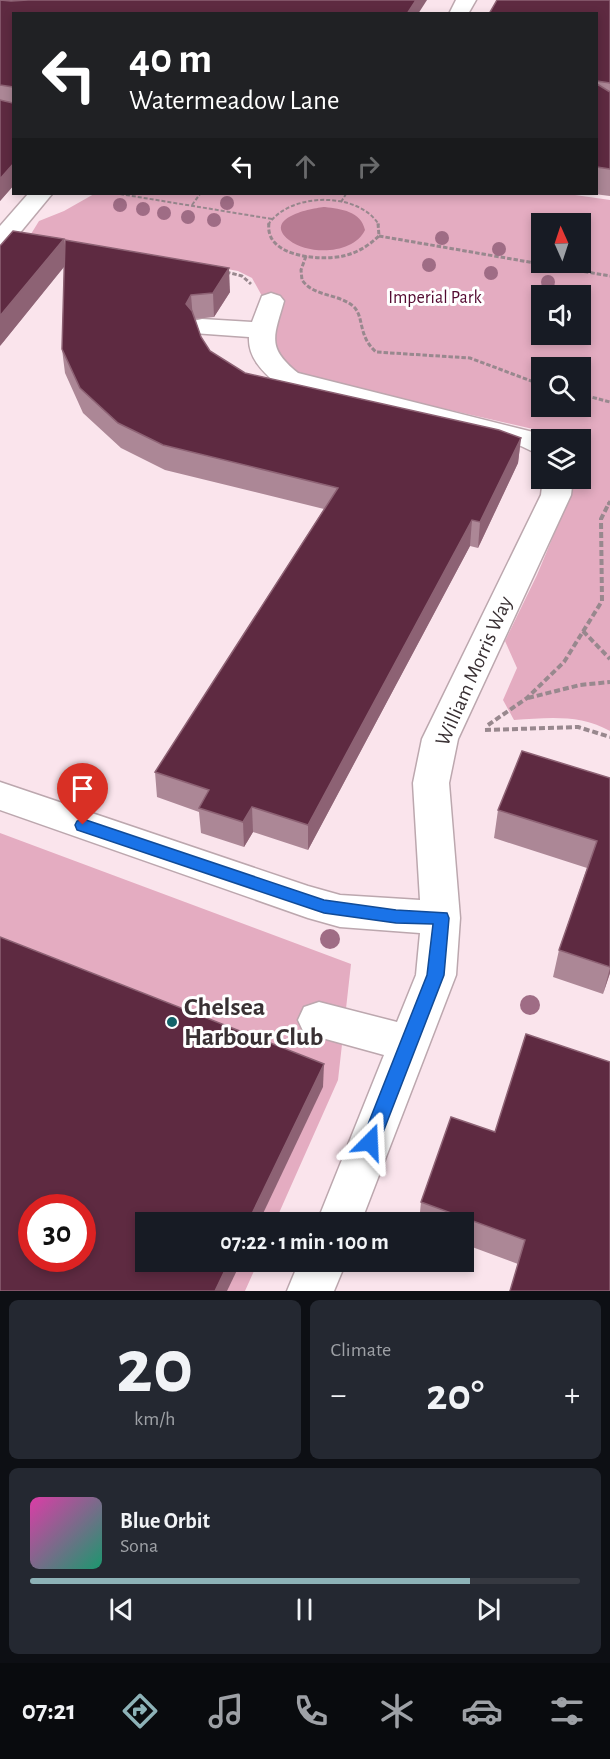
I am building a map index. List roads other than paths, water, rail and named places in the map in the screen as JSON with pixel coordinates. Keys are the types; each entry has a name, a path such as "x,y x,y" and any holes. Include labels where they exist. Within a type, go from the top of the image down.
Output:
{"street":[{"path":"1,238 39,195"},
{"path":"271,301 264,330 262,354 269,364 288,379 531,440"},
{"path":"202,327 264,330"},
{"name":"William Morris Way","path":"343,1212 407,1043 436,975 441,918 431,783 440,739 556,495 557,489"},
{"path":"0,796 340,911 441,918"},
{"path":"319,1020 407,1043"},
{"path":"310,1291 319,1272"}],"place":[{"name":"Chelsea Harbour Club","path":"172,1022"}],"park label":[{"name":"Imperial Park","path":"435,298"}]}
